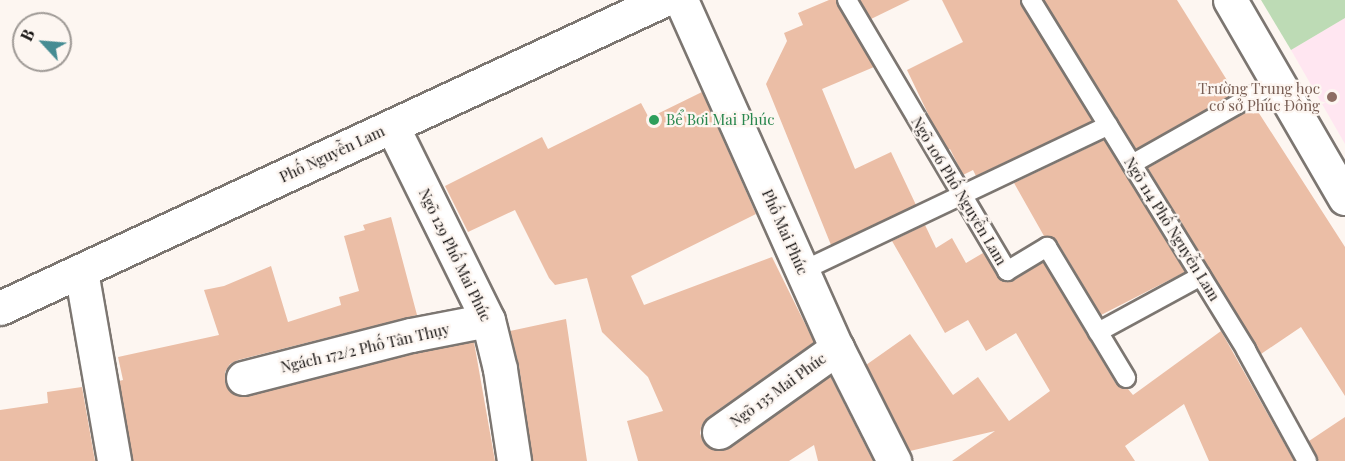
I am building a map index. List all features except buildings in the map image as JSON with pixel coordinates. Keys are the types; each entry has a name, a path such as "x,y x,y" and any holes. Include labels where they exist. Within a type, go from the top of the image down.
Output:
{"street":[{"name":"Phố Nguyễn Lam","path":"0,308 663,0"},
{"name":"Phố Mai Phúc","path":"681,0 837,348 894,461"},
{"path":"1230,0 1345,198"},
{"name":"Ngõ 129 Phố Mai Phúc","path":"392,126 488,320 500,369 514,461"},
{"path":"81,271 114,461"},
{"name":"Ngách 172/2 Phố Tân Thụy","path":"243,378 411,335 488,320"},
{"name":"Ngõ 135 Mai Phúc","path":"719,432 837,348"}],"lane":[{"name":"Ngõ 106 Phố Nguyễn Lam","path":"847,0 1007,271 1047,247 1126,378"},
{"name":"Ngõ 114 Phố Nguyễn Lam","path":"1039,3 1108,126 1246,350 1307,461"},
{"path":"1132,164 1277,82"},
{"path":"802,271 1108,126"},
{"path":"1098,332 1201,276"}],"shaded area":[{"name":"Trường Trung học cơ sở Phúc Đồng","path":"1345,18 1345,144 1291,50"}],"green space":[{"path":"1261,0 1345,0 1345,18 1291,50"}],"place":[{"name":"Trường Trung học cơ sở Phúc Đồng","path":"1332,97"},
{"name":"Bể Bơi Mai Phúc","path":"654,120"}]}
